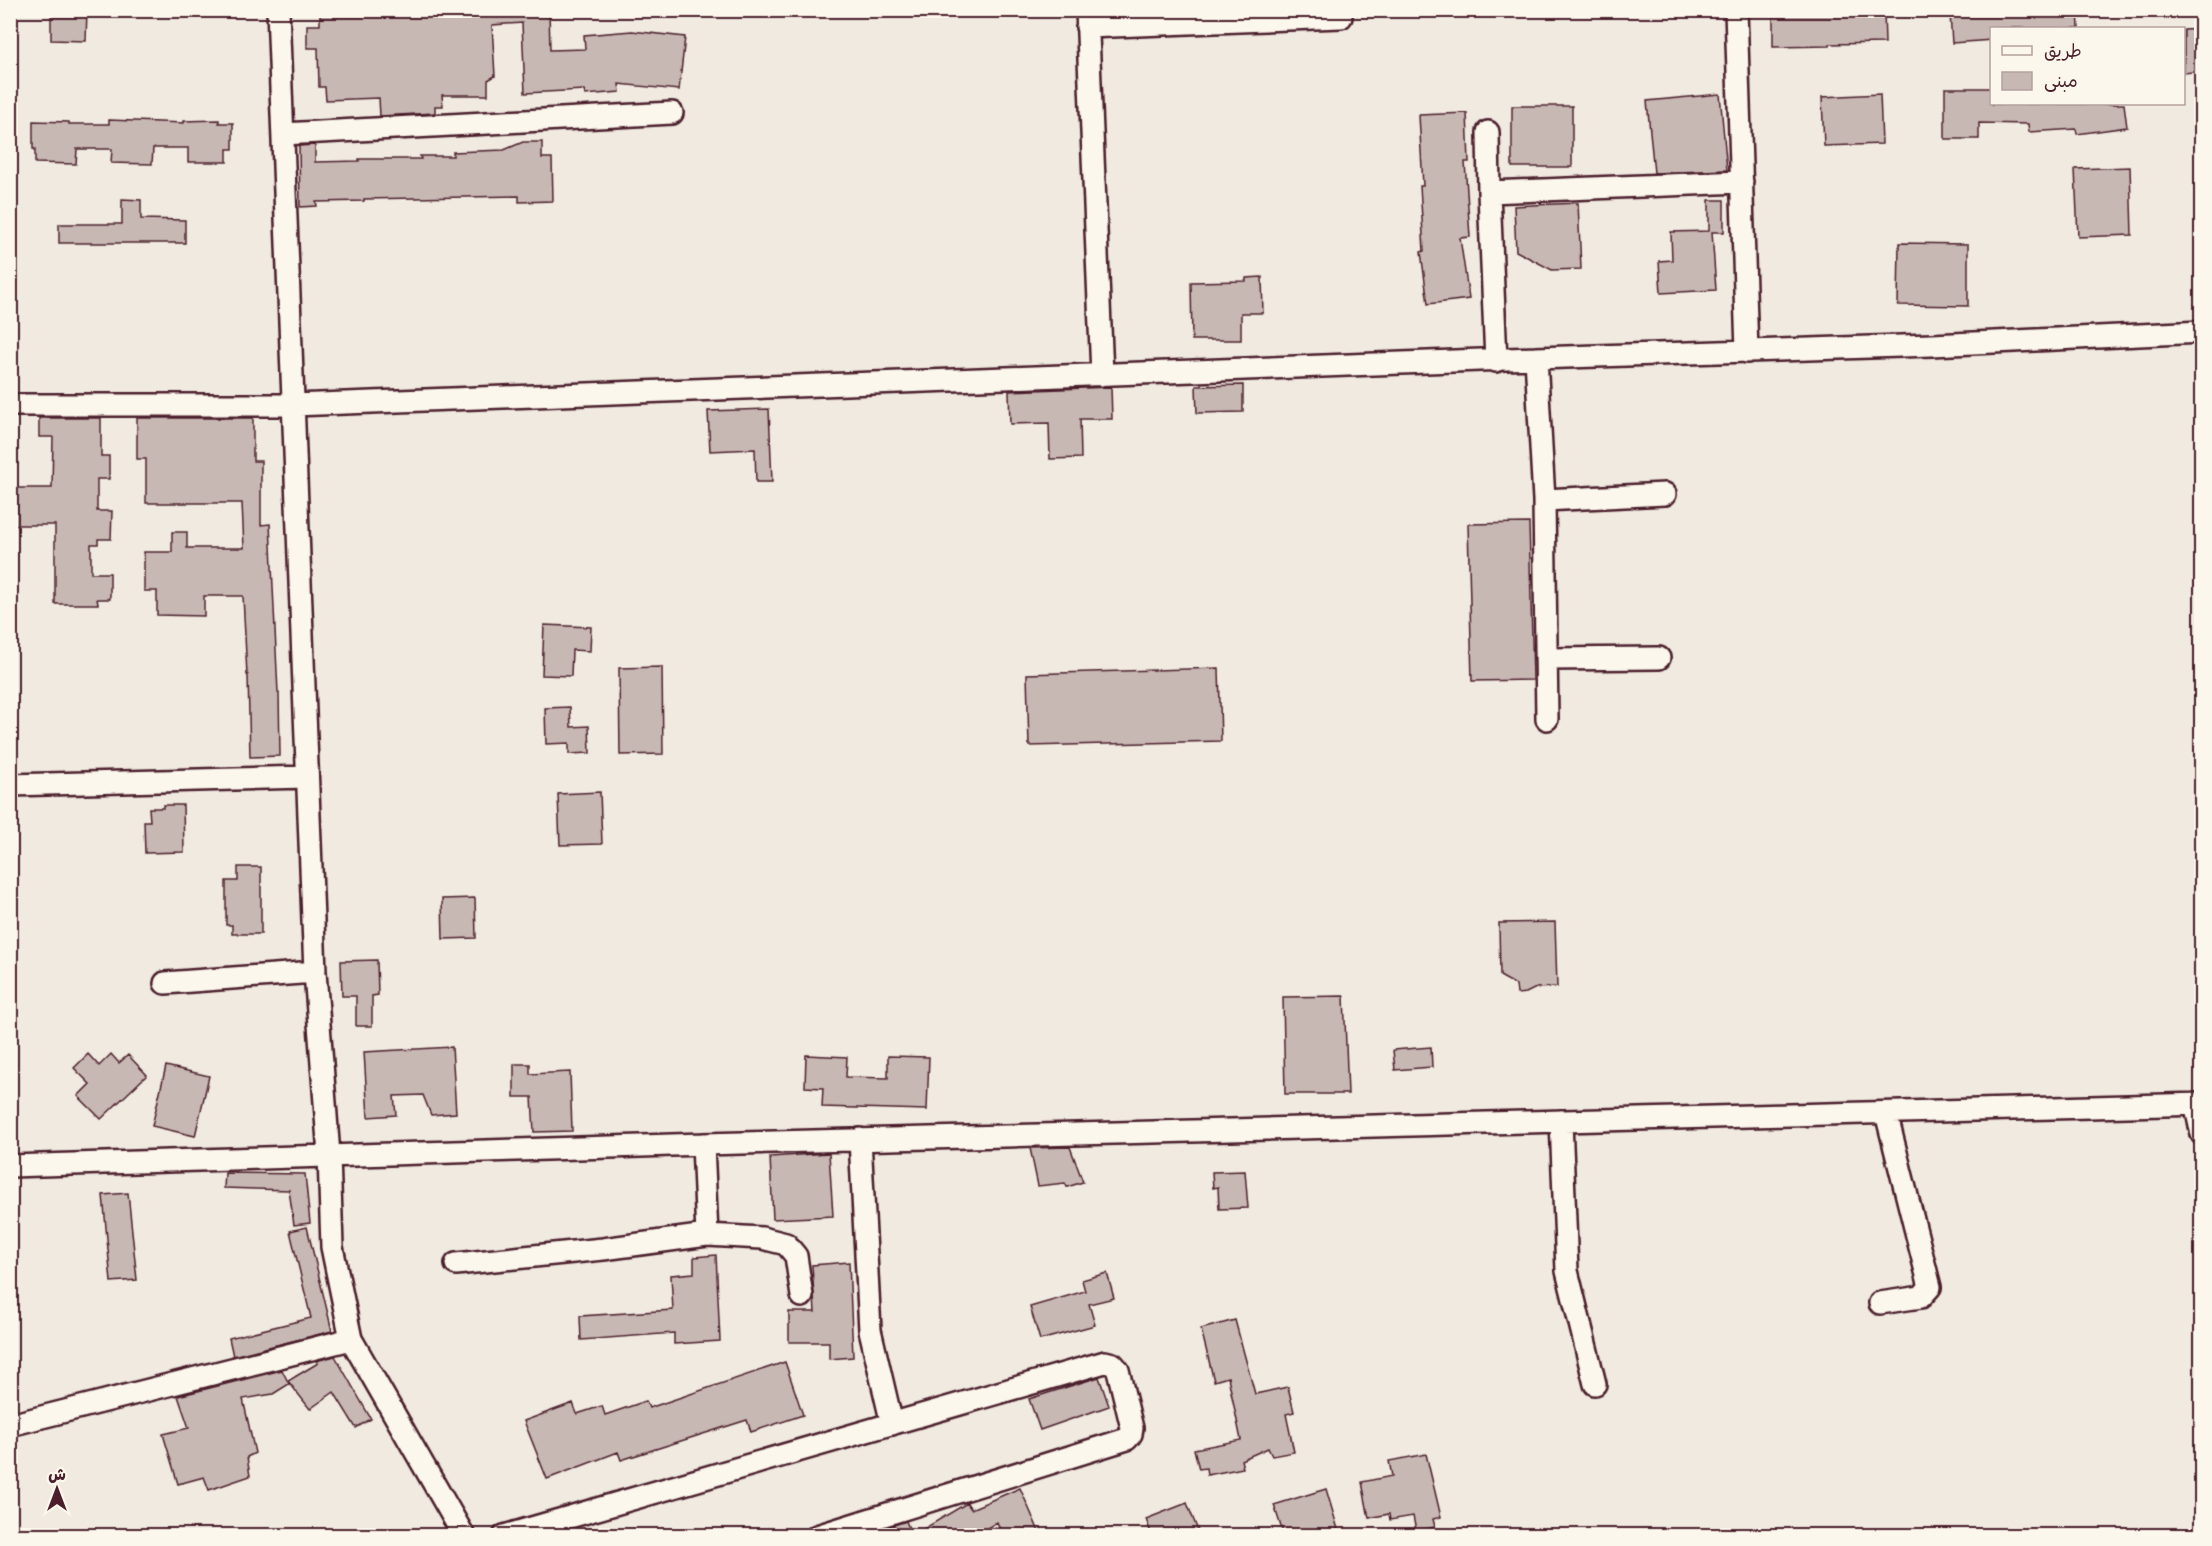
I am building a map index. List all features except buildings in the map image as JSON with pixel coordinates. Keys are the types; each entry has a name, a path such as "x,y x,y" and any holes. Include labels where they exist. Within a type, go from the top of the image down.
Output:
{"street":[{"path":"278,10 315,972 329,1155 332,1247 351,1339 464,1536"},
{"path":"1736,10 1747,352"},
{"path":"1102,375 1087,19 1341,17"},
{"path":"283,134 672,113"},
{"path":"1488,132 1496,361"},
{"path":"1489,192 1742,182"},
{"path":"10,405 293,405 1747,352 2202,332"},
{"path":"1536,358 1544,500 1547,719"},
{"path":"1544,500 1665,494"},
{"path":"1546,659 1659,658"},
{"path":"10,785 307,777"},
{"path":"165,983 315,972"},
{"path":"10,1166 860,1139 2198,1104 2202,1134"},
{"path":"1880,1303 1921,1296 1930,1287 1886,1113"},
{"path":"1561,1121 1567,1271 1595,1384"},
{"path":"860,1139 870,1330 892,1424"},
{"path":"703,1144 707,1235"},
{"path":"456,1264 603,1249 707,1235 762,1238 786,1244 796,1256 802,1296"},
{"path":"10,1425 351,1339"},
{"path":"504,1536 1106,1362 1113,1364 1118,1370 1132,1428 1127,1439 818,1536"}]}
